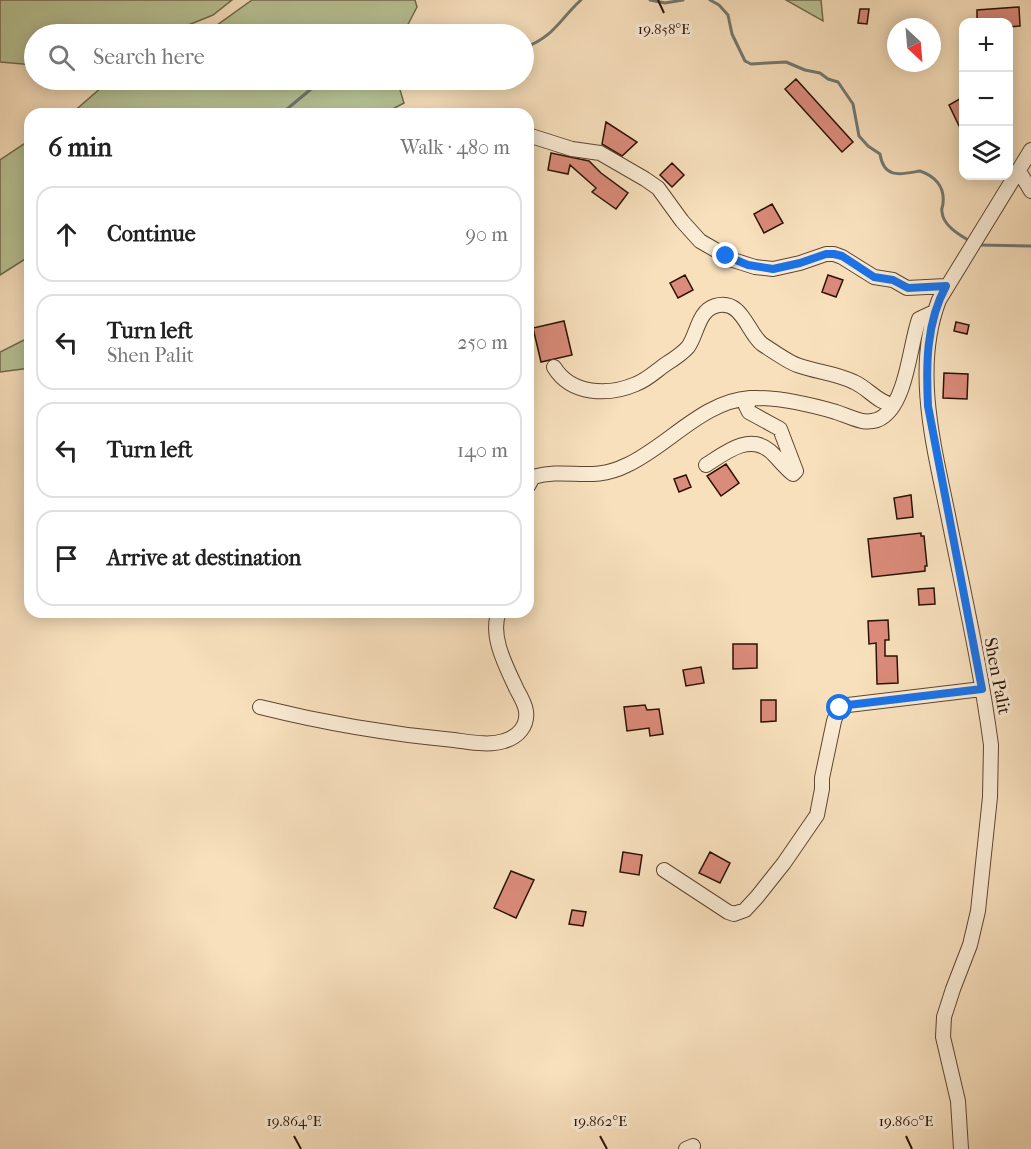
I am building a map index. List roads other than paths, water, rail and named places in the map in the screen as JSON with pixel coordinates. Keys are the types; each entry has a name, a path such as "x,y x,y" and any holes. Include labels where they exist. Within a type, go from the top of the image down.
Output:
{"street":[{"path":"534,137 572,149 600,153 645,179 658,188 700,241 733,260 755,267 773,269 826,254 834,254 842,256 874,277 893,280 908,288 948,283"},
{"name":"Shen Palit","path":"961,1149 958,1101 943,1037 944,1017 970,945 983,875 992,766 982,689 928,406 929,345 934,312 948,283 1031,150"},
{"path":"1019,171 1031,191"},
{"path":"554,367 560,377 590,391 606,392 635,385 683,352 704,315 710,309 725,306 741,314 762,344 792,363 841,376 865,387 885,404 893,405"},
{"path":"534,477 565,472 598,475 612,472 645,455 723,405 752,398 806,405 870,421 885,416 893,405 905,379 920,319 934,312"},
{"path":"706,465 727,452 752,442 761,444 769,450 786,470 793,474 796,471 780,429 748,412 746,406 752,398"},
{"path":"260,707 331,723 398,734 483,743 506,741 522,731 526,714 525,706 505,663 499,644 496,628 498,618"},
{"path":"664,870 728,912 734,914 745,910 784,863 817,815 834,721 836,712 840,708 848,705 982,689"}],"waterway":[{"path":"534,43 550,33 581,0"},
{"path":"650,0 665,3 683,0"},
{"path":"710,0 719,5 728,15 732,34 745,61 751,64 786,62 820,73 838,82 853,104 859,136 880,154 885,168 890,172 900,174 920,171 938,182 943,197 942,210 945,221 968,240"},
{"path":"288,108 310,90"},
{"path":"979,245 1031,246"}]}
